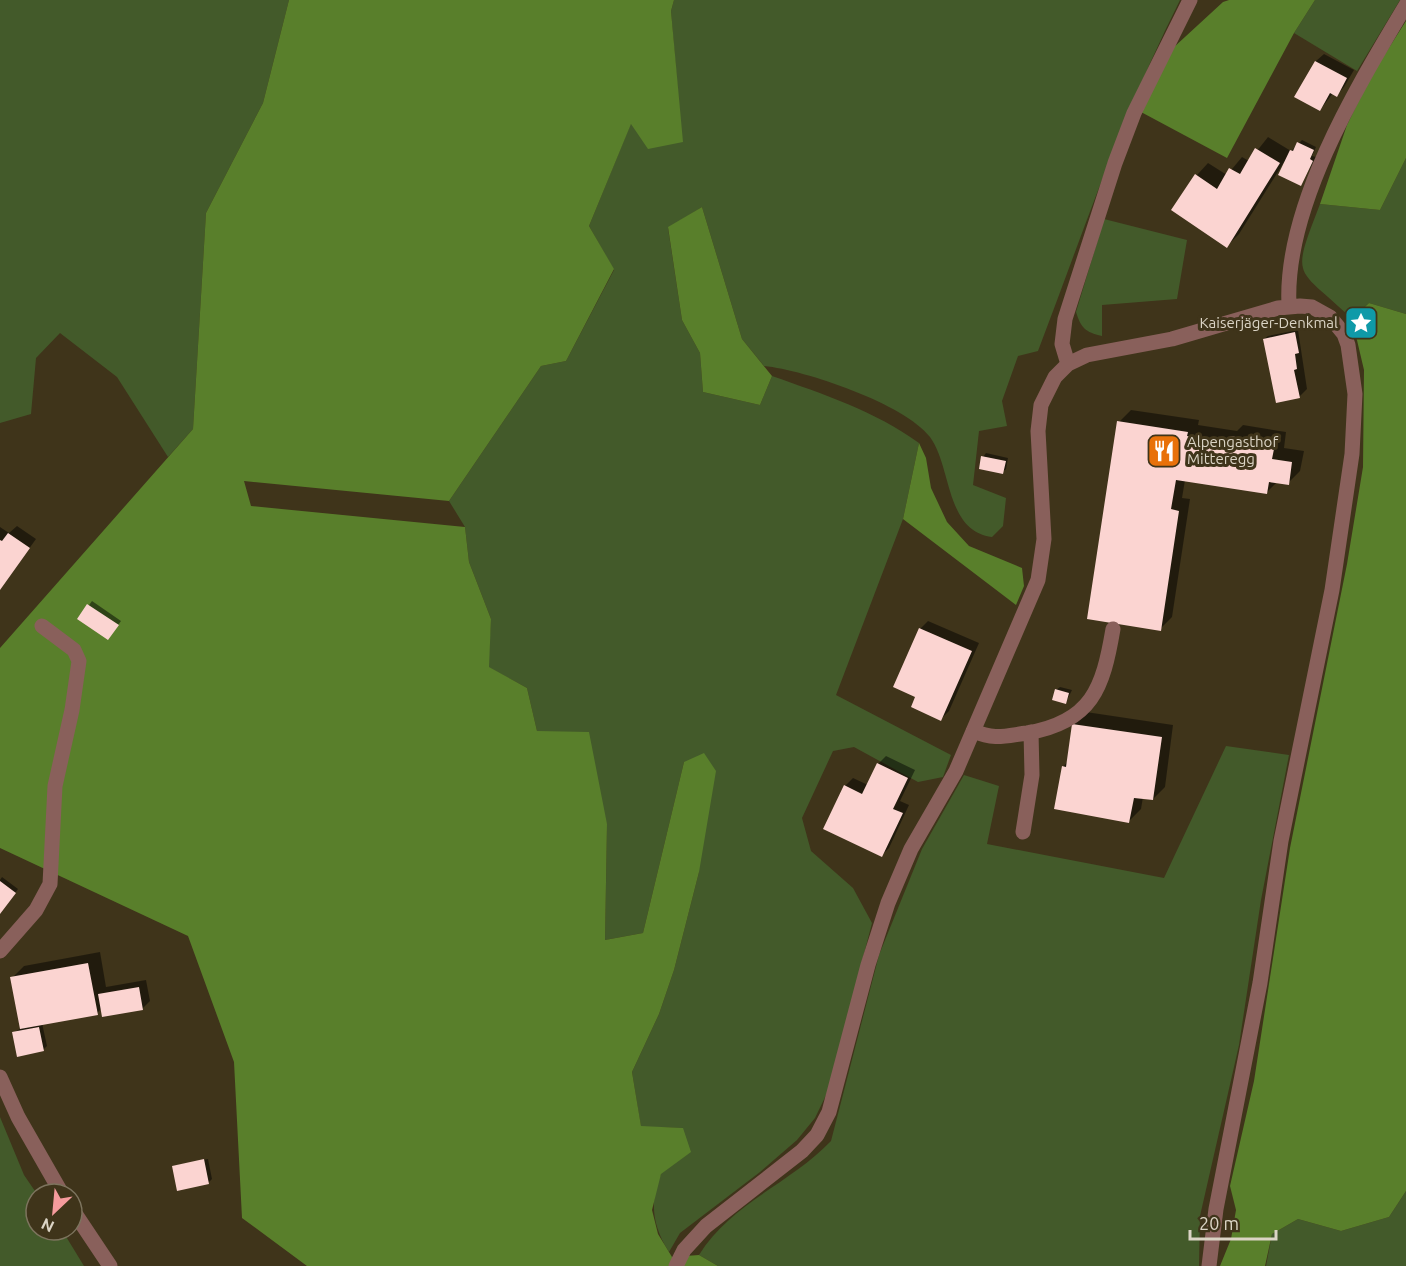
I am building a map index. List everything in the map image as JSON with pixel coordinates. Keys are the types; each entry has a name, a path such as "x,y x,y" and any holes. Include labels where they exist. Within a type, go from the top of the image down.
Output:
{"street":[{"path":"1068,364 1062,344 1065,319 1115,163 1142,94 1190,0"},
{"path":"1289,305 1292,251 1329,147 1360,81 1406,5"},
{"path":"676,1266 684,1250 706,1226 802,1151 825,1123 836,1092 865,975 888,903 911,849 956,771 1038,580 1044,539 1038,463 1039,418 1050,384 1068,364 1087,355 1172,339 1289,305 1312,307 1322,311 1337,323 1344,334 1351,355 1354,381 1352,454 1332,590 1281,841 1260,983 1216,1209 1209,1266"},
{"path":"0,951 36,910 50,884 55,786 72,710 79,661 74,650 42,626"},
{"path":"973,731 990,738 1031,732 1055,726 1084,710 1092,701 1103,676 1113,629"},
{"path":"1023,832 1032,775 1031,732"},
{"path":"0,1077 23,1127 55,1182"},
{"path":"84,1227 110,1266"}],"green space":[{"path":"0,0 289,0 263,103 206,213 193,429 168,457 117,377 60,333 36,358 31,414 0,423"},
{"path":"289,0 674,0 671,11 683,142 648,149 631,124 589,226 614,269 566,361 541,366 449,501 244,481 251,506 465,527 469,562 491,619 489,667 527,688 537,731 589,732 607,824 605,940 643,933 684,762 704,753 716,771 699,872 674,970 659,1014 632,1072 641,1126 683,1128 691,1152 661,1174 652,1210 658,1234 672,1257 699,1255 718,1266 307,1266 242,1218 234,1062 188,936 0,848 0,648 193,429 206,213 263,103"},
{"path":"674,0 1180,0 1122,130 1038,351 1018,356 1002,401 1007,426 979,431 973,485 1006,498 1003,526 992,537 977,532 966,523 952,496 937,450 930,437 917,425 877,401 853,391 804,374 764,366 742,339 702,207 668,228 682,320 700,353 703,392 760,405 772,376 867,412 919,443 903,519 836,695 951,755 943,777 918,782 854,747 833,751 802,818 811,851 853,888 872,923 829,1089 815,1118 797,1140 760,1172 680,1233 669,1252 655,1218 654,1203 661,1175 683,1128 641,1127 632,1072 659,1014 674,970 699,872 684,762 643,933 605,940 607,824 537,731 527,688 488,667 491,619 469,562 465,527 449,501 541,366 566,361 614,270 589,226 631,123 682,142 671,11"},
{"path":"1229,0 1315,0 1294,33 1227,158 1141,112 1173,48 1223,2"},
{"path":"1315,0 1400,0 1357,71 1294,33"},
{"path":"1406,21 1406,158 1380,210 1320,204 1347,125 1371,76"},
{"path":"1406,158 1406,314 1369,303 1352,319 1309,279 1304,270 1302,260 1310,229 1320,204 1380,210"},
{"path":"702,207 742,339 772,376 760,405 703,392 700,353 682,320 668,227"},
{"path":"1104,219 1187,240 1177,299 1102,305 1102,336 1084,328 1076,312"},
{"path":"1369,303 1406,314 1406,1191 1389,1217 1341,1231 1298,1219 1272,1234 1265,1266 1220,1266 1231,1239 1236,1210 1230,1186 1254,1081 1290,848 1347,564 1363,467 1364,370 1352,319"},
{"path":"919,443 926,458 931,488 947,522 969,546 1022,568 1024,586 1016,605 903,519"},
{"path":"1226,746 1289,755 1261,900 1239,1045 1200,1216 1199,1266 718,1266 699,1255 727,1222 815,1156 831,1141 879,955 922,849 964,775 999,786 987,844 1164,878"},
{"path":"0,1117 29,1182 24,1182 24,1242 69,1242 84,1266 0,1266"},
{"path":"1406,1191 1406,1266 1266,1266 1272,1234 1298,1219 1341,1231 1389,1217"}],"building":[{"path":"1315,61 1347,78 1337,97 1330,93 1320,111 1294,97"},
{"path":"1297,142 1314,150 1310,159 1313,161 1301,186 1278,175 1290,150 1293,151"},
{"path":"1255,148 1280,163 1227,248 1171,210 1195,174 1217,189 1229,168 1240,174"},
{"path":"1295,332 1299,353 1295,354 1297,369 1294,370 1300,398 1276,403 1263,339"},
{"path":"1117,421 1188,432 1187,436 1229,443 1230,436 1275,444 1272,459 1292,462 1289,485 1269,482 1267,494 1176,480 1171,509 1179,511 1161,631 1087,619"},
{"path":"981,456 1006,461 1003,474 979,469"},
{"path":"8,533 30,548 0,590 0,540 2,541"},
{"path":"87,604 119,625 108,640 77,619"},
{"path":"919,628 972,651 941,721 911,707 915,697 893,687"},
{"path":"1055,689 1069,693 1066,704 1052,700"},
{"path":"1072,724 1162,737 1153,800 1134,798 1129,823 1054,809 1062,766 1066,767"},
{"path":"877,763 908,778 893,809 903,813 882,857 823,829 844,785 862,794"},
{"path":"0,881 16,893 0,914"},
{"path":"88,963 98,1015 20,1029 10,977"},
{"path":"139,987 143,1010 102,1017 98,994"},
{"path":"39,1027 44,1051 17,1057 12,1032"},
{"path":"204,1159 209,1184 177,1191 172,1166"}],"place":[{"name":"Kaiserjäger-Denkmal","path":"1361,323"},
{"name":"Alpengasthof Mitteregg","path":"1164,451"}]}
